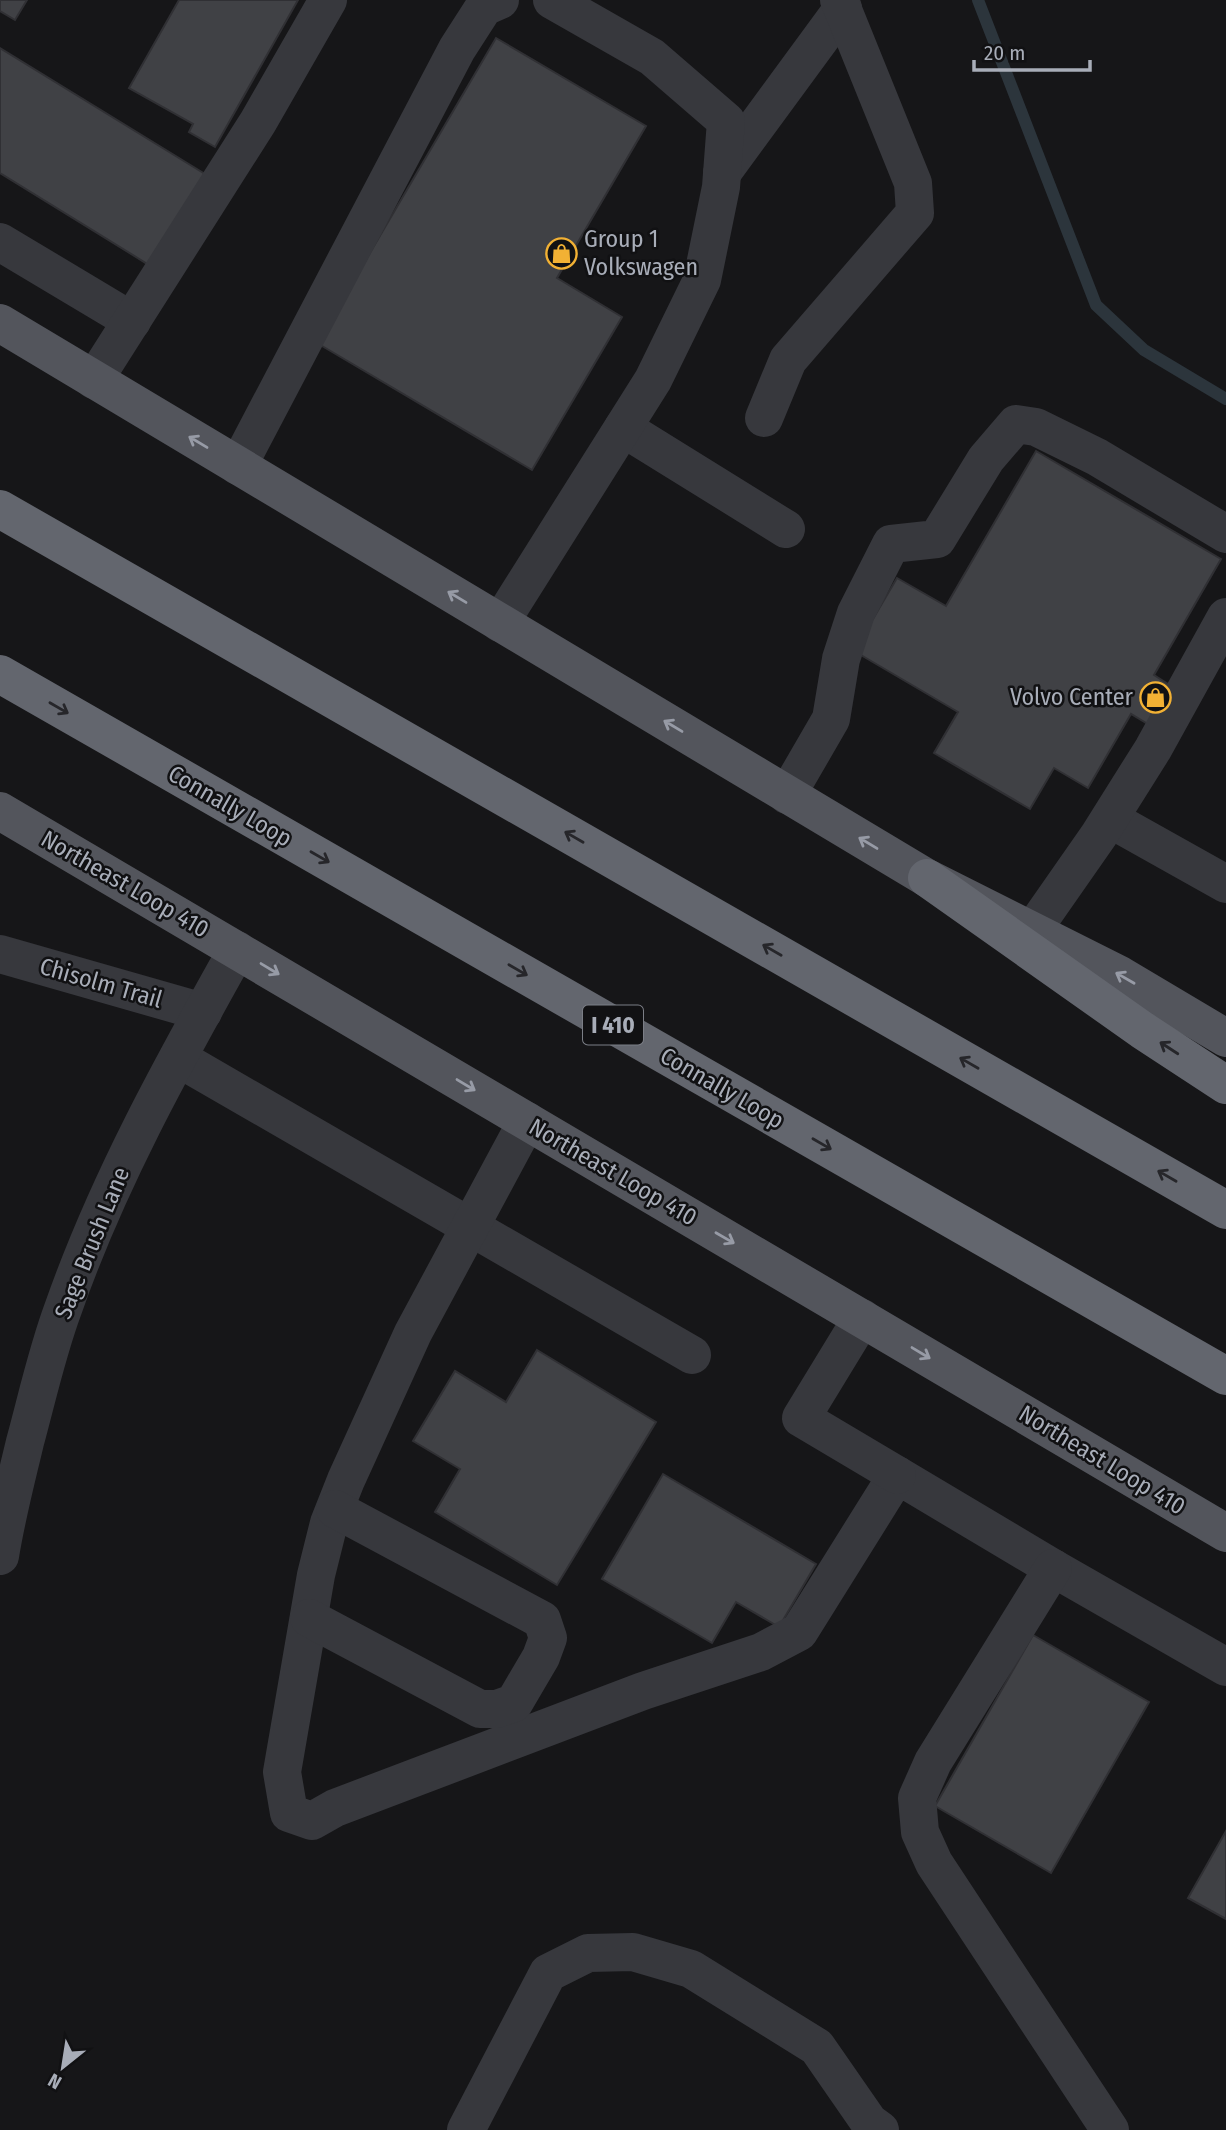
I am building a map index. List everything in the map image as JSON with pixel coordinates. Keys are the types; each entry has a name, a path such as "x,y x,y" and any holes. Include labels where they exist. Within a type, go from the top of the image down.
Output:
{"highway":[{"path":"0,509 1226,1210"},
{"name":"Connally Loop","path":"0,674 1226,1376"},
{"path":"927,878 1142,1030 1226,1085"}],"main road":[{"path":"0,323 927,878 1120,975 1226,1038"},
{"name":"Northeast Loop 410","path":"0,811 1226,1533"}],"street":[{"path":"94,380 258,122 328,0"},
{"path":"238,466 457,49 485,8 500,0"},
{"path":"500,623 653,380 702,280 722,173 726,121 652,57 552,0"},
{"path":"722,173 841,4"},
{"path":"764,418 788,360 915,213 913,183 841,4"},
{"path":"0,242 132,321"},
{"path":"787,794 831,719 841,659 856,613 891,544 937,539 986,459 1016,424 1036,427 1097,457 1226,534"},
{"path":"623,428 786,529"},
{"path":"1032,931 1110,819 1225,623"},
{"path":"1110,819 1226,884"},
{"name":"Sage Brush Lane","path":"2,1535 62,1310 92,1233 143,1122 237,950"},
{"name":"Chisolm Trail","path":"0,954 202,1012"},
{"path":"178,1058 692,1354"},
{"path":"527,1121 413,1333 329,1523 316,1575 282,1772 289,1813 312,1821 335,1808 643,1691 761,1652 799,1632 897,1475"},
{"path":"862,1318 801,1418 1226,1667"},
{"path":"309,1618 480,1709 497,1709 514,1703 541,1657 548,1638 542,1620 335,1509"},
{"path":"1053,1568 933,1762 917,1798 920,1832 934,1863 1110,2130"},
{"path":"466,2130 548,1973 588,1953 633,1952 691,1969 817,2048 869,2122 880,2130"}],"building":[{"path":"0,0 27,0 15,20 0,11"},
{"path":"179,0 298,0 215,147 189,132 193,124 129,88"},
{"path":"496,38 646,126 557,278 622,317 532,470 317,343"},
{"path":"0,48 205,174 149,265 0,173"},
{"path":"1036,451 1221,559 1154,675 1179,691 1156,729 1131,714 1088,788 1054,768 1030,809 934,753 958,712 854,651 897,578 946,606"},
{"path":"537,1350 656,1422 557,1585 435,1512 460,1469 413,1441 455,1371 506,1402"},
{"path":"663,1474 816,1564 779,1627 736,1602 712,1643 602,1579"},
{"path":"1033,1635 1149,1702 1051,1873 935,1806"},
{"path":"1226,1831 1226,1919 1188,1898"}],"waterway":[{"path":"978,0 1096,305 1144,350 1226,399"}],"place":[{"name":"Group 1 Volkswagen","path":"561,253"},
{"name":"Volvo Center","path":"1156,697"}]}
